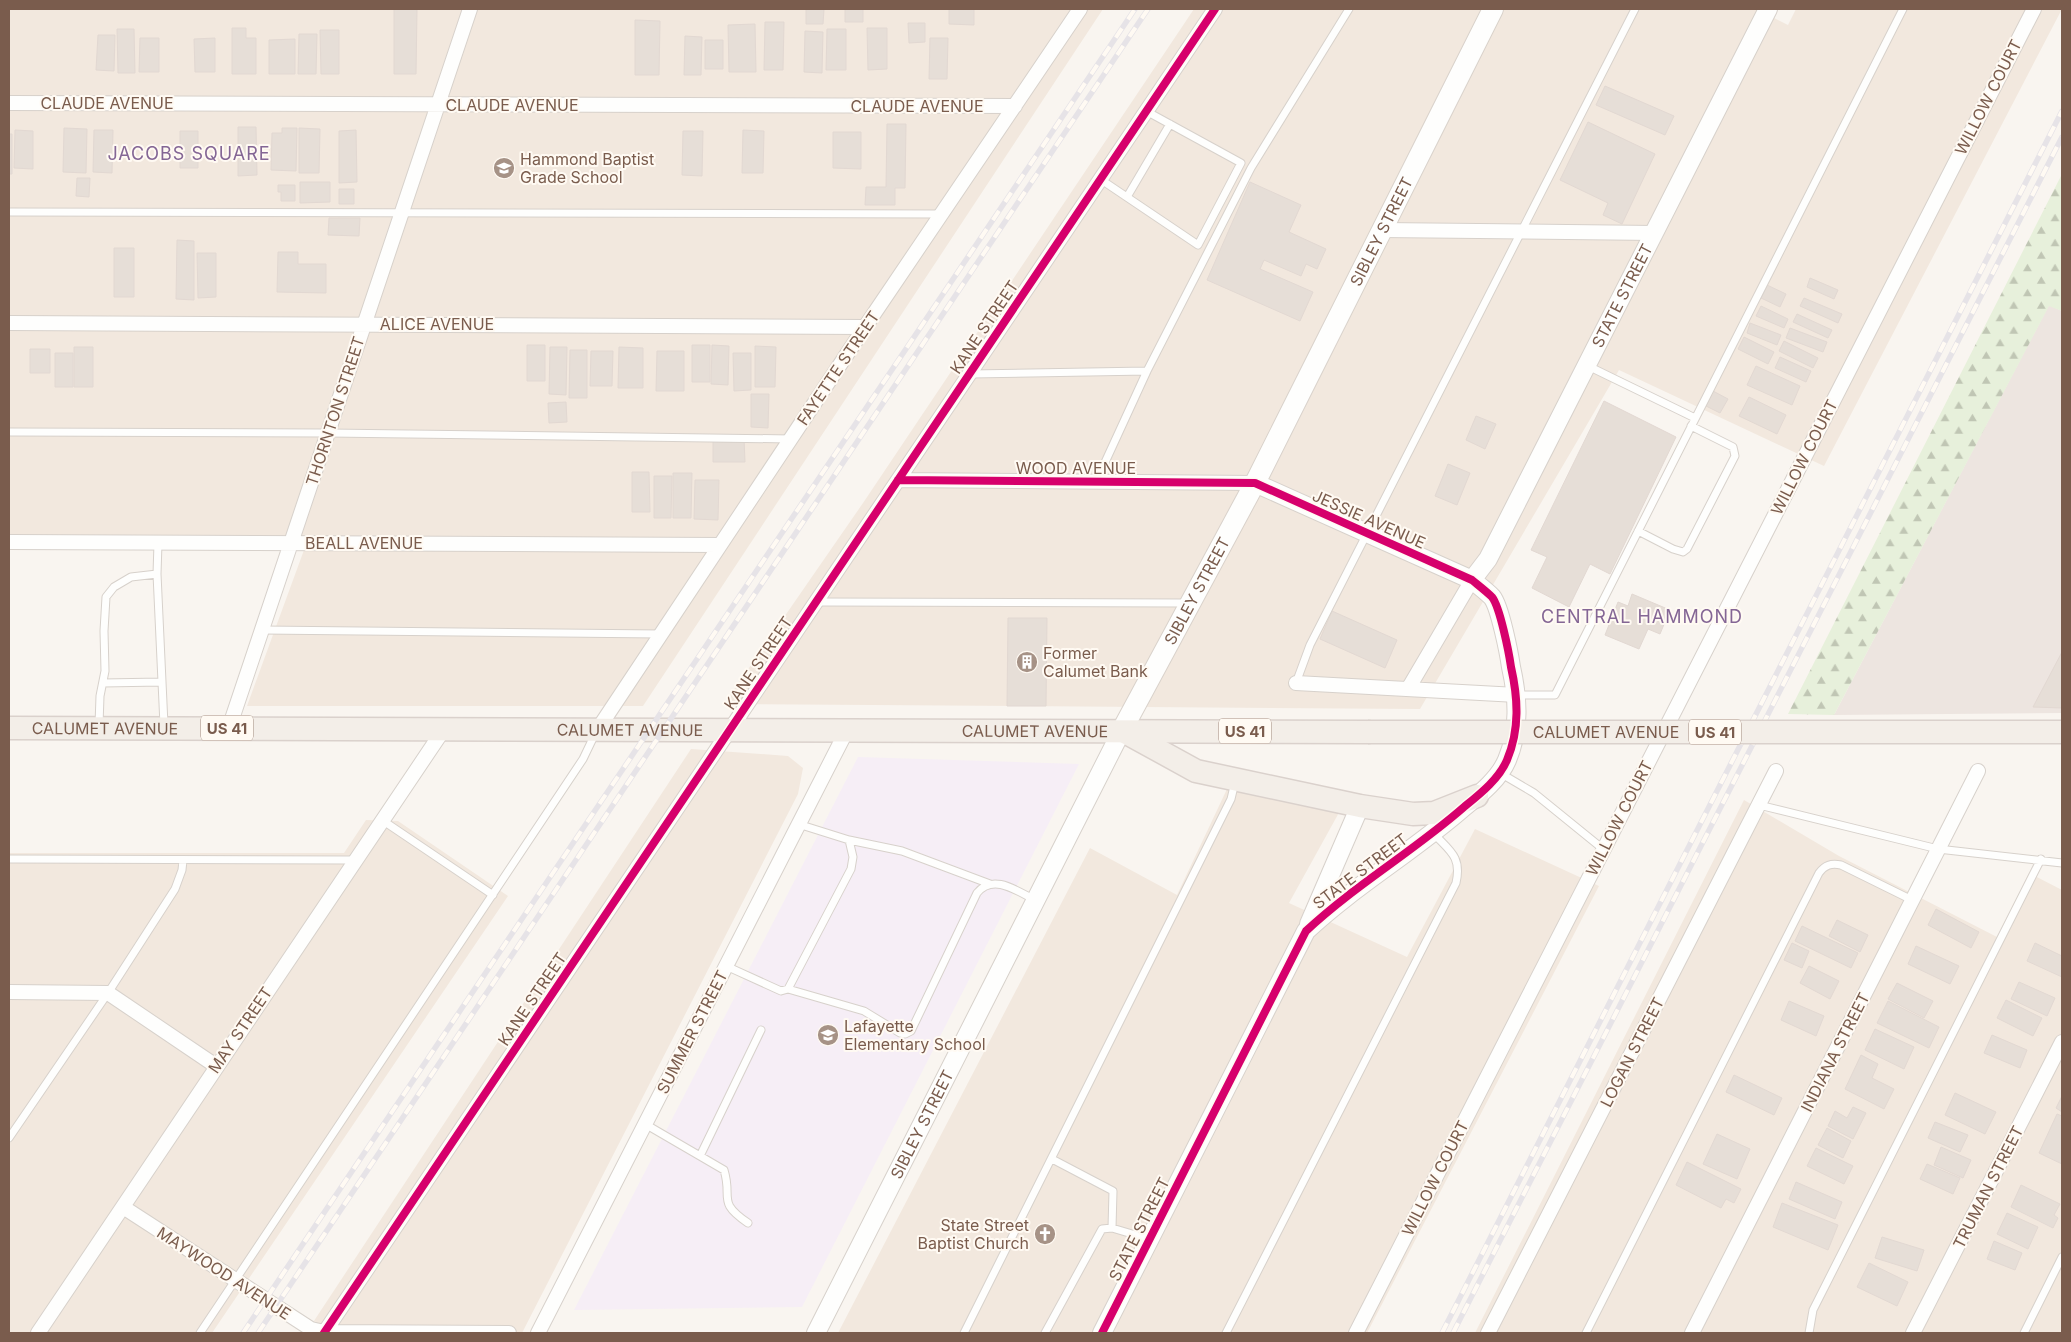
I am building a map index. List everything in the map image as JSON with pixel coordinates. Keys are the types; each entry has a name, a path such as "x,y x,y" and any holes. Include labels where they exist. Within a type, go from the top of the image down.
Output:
{"main road":[{"name":"SIBLEY STREET","path":"1122,730 1255,483 1493,9"},
{"name":"CALUMET AVENUE","path":"9,728 2062,732"},
{"path":"1122,730 1196,771 1360,806 1413,814 1434,813 1477,796"}],"street":[{"name":"THORNTON STREET","path":"228,728 470,9"},
{"name":"FAYETTE STREET","path":"598,729 865,327 1080,9"},
{"name":"KANE STREET","path":"324,1333 1215,9"},
{"name":"STATE STREET","path":"1408,689 1472,580 1488,559 1768,9"},
{"name":"WILLOW COURT","path":"1356,1333 2034,9"},
{"name":"CLAUDE AVENUE","path":"9,103 1015,106"},
{"path":"1382,230 1654,233"},
{"name":"ALICE AVENUE","path":"9,323 865,327"},
{"name":"WOOD AVENUE","path":"898,480 1255,483"},
{"name":"JESSIE AVENUE","path":"1255,483 1472,580"},
{"name":"BEALL AVENUE","path":"9,542 720,545"},
{"name":"STATE STREET","path":"1102,1333 1306,931 1331,908 1434,834 1500,773 1511,748 1517,719 1517,695 1509,655 1493,599 1472,580"},
{"path":"1296,683 1517,695"},
{"name":"MAY STREET","path":"38,1333 444,729"},
{"name":"SUMMER STREET","path":"538,1333 847,730"},
{"name":"SIBLEY STREET","path":"816,1333 1122,730"},
{"name":"LOGAN STREET","path":"1488,1333 1776,771"},
{"name":"INDIANA STREET","path":"1692,1333 1978,771"},
{"path":"1306,931 1360,806"},
{"path":"9,992 108,992 216,1066"},
{"name":"TRUMAN STREET","path":"1913,1333 2062,1042"},
{"name":"MAYWOOD AVENUE","path":"123,1207 311,1329 324,1333 509,1333"}],"lane":[{"path":"1096,482 1147,371 1251,168 1349,9"},
{"path":"1296,683 1310,645 1635,9"},
{"path":"1517,695 1555,694 1903,9"},
{"path":"1146,111 1251,168"},
{"path":"1127,196 1170,124"},
{"path":"1198,244 1241,163"},
{"path":"1100,179 1208,252"},
{"path":"9,212 942,214"},
{"path":"1587,366 1695,418"},
{"path":"969,374 1147,371"},
{"path":"1638,531 1673,549 1683,552 1688,549 1735,456 1733,448 1691,426"},
{"path":"9,432 328,433 791,439"},
{"path":"158,543 157,574 161,682 165,728"},
{"path":"99,728 100,696 105,671 104,631 106,598 114,587 131,577 157,574"},
{"path":"815,602 1190,603"},
{"path":"262,630 661,634"},
{"path":"103,683 161,682"},
{"path":"200,1333 583,759 598,729"},
{"path":"1500,773 1534,792 1603,849"},
{"path":"964,1333 1232,800 1236,779"},
{"path":"1758,805 1938,849 2041,859 2062,863"},
{"path":"382,820 493,895"},
{"path":"798,824 849,840 902,851 990,884 1004,884 1036,900"},
{"path":"1226,1333 1456,883 1458,874 1457,860 1434,834"},
{"path":"788,989 851,869 853,857 849,840"},
{"path":"9,859 355,860"},
{"path":"1809,1333 1813,1310 2041,859"},
{"path":"9,1138 12,1129 108,992 175,889 182,870 183,860"},
{"path":"1586,1333 1819,873 1827,865 1841,865 1912,900"},
{"path":"726,966 780,991 788,989 864,1011 900,1033 905,1034 910,1031 977,893 982,887 990,884"},
{"path":"700,1156 761,1030"},
{"path":"645,1124 724,1170 726,1200 733,1213 748,1223"},
{"path":"1052,1159 1113,1191 1112,1228"},
{"path":"1045,1333 1102,1229 1112,1228 1150,1239"},
{"path":"2024,1333 2062,1256"}],"shaded area":[{"path":"9,9 1103,9 643,706 247,706 304,550 9,548"},
{"path":"1194,9 1756,9 1788,25 1796,9 2062,9 1824,466 1619,370 1420,709 724,704 863,503"},
{"path":"2049,305 2062,311 2062,713 1834,715"},
{"path":"691,749 788,756 803,768 798,794 522,1333 306,1333"},
{"name":"Lafayette Elementary School","path":"858,757 1079,764 802,1307 574,1310"},
{"path":"1227,789 1341,809 1289,903 1407,957 1475,829 1599,886 1367,1333 838,1333 1090,848 1177,895"},
{"path":"1744,800 1839,856 1997,937 2029,873 2062,890 2062,1333 1475,1333"},
{"path":"366,820 398,821 508,896 212,1333 9,1333 9,853 344,853"}],"green space":[{"path":"2062,174 2062,311 2049,306 1834,715 1788,714"}],"building":[{"path":"394,9 417,9 416,74 394,74"},
{"path":"806,9 824,9 823,24 806,24"},
{"path":"845,9 863,9 863,22 845,22"},
{"path":"949,9 974,9 974,25 949,24"},
{"path":"635,20 660,21 659,75 635,75"},
{"path":"765,22 784,22 783,70 764,70"},
{"path":"908,23 925,23 925,42 909,43"},
{"path":"755,24 756,72 729,72 728,25"},
{"path":"232,28 246,28 246,38 256,38 256,74 232,74"},
{"path":"867,28 887,28 887,69 868,70"},
{"path":"117,29 134,29 135,73 118,73"},
{"path":"827,29 846,29 846,70 826,70"},
{"path":"320,30 339,30 339,74 321,74"},
{"path":"805,31 823,32 822,73 804,72"},
{"path":"299,34 317,34 316,74 298,74"},
{"path":"98,35 115,35 114,71 96,70"},
{"path":"685,36 702,37 701,75 684,75"},
{"path":"140,38 159,38 159,72 139,72"},
{"path":"215,38 215,72 195,72 194,39"},
{"path":"930,38 948,38 947,79 929,79"},
{"path":"295,39 295,74 269,74 269,40"},
{"path":"705,40 723,40 723,69 705,69"},
{"path":"1605,86 1674,116 1665,135 1596,105"},
{"path":"1588,122 1655,154 1622,224 1603,215 1608,203 1560,180"},
{"path":"887,124 906,124 905,188 895,188 895,205 865,205 866,187 886,187"},
{"path":"238,127 256,127 257,175 238,176"},
{"path":"64,128 87,129 86,173 63,172"},
{"path":"282,128 297,128 296,171 271,170 272,133 282,133"},
{"path":"299,128 320,129 319,173 299,173"},
{"path":"15,130 33,131 33,169 14,168"},
{"path":"94,130 113,130 112,173 93,172"},
{"path":"356,130 357,182 339,183 339,131"},
{"path":"743,130 764,131 763,173 742,173"},
{"path":"180,131 198,131 198,168 180,168"},
{"path":"683,131 703,131 702,176 682,175"},
{"path":"833,132 861,132 861,169 833,168"},
{"path":"9,134 12,134 12,174 9,174"},
{"path":"77,178 90,178 89,197 76,196"},
{"path":"300,182 330,182 330,202 300,203"},
{"path":"1250,182 1301,205 1289,232 1326,249 1317,269 1306,264 1301,276 1264,260 1260,269 1313,292 1300,321 1207,280"},
{"path":"278,185 295,185 295,201 281,201 281,192 278,192"},
{"path":"339,189 354,189 354,204 339,204"},
{"path":"329,218 360,218 359,236 328,235"},
{"path":"177,240 194,241 194,300 176,299"},
{"path":"114,248 134,248 134,297 114,297"},
{"path":"278,252 298,252 298,264 326,264 326,293 277,292"},
{"path":"197,253 216,253 216,297 198,298"},
{"path":"1810,278 1838,290 1834,299 1807,287"},
{"path":"1767,285 1786,294 1780,307 1761,298"},
{"path":"1804,298 1842,314 1838,323 1800,306"},
{"path":"1761,306 1788,319 1784,328 1756,316"},
{"path":"1797,314 1832,330 1828,338 1793,322"},
{"path":"1750,323 1781,335 1777,345 1747,333"},
{"path":"1790,328 1827,342 1823,352 1786,338"},
{"path":"1744,337 1774,352 1768,364 1738,349"},
{"path":"1784,341 1818,358 1813,368 1779,351"},
{"path":"527,345 545,345 545,381 527,381"},
{"path":"692,345 710,345 710,382 692,382"},
{"path":"712,345 729,346 728,385 711,384"},
{"path":"755,346 776,347 775,387 755,387"},
{"path":"74,347 93,347 93,387 74,387"},
{"path":"550,347 567,347 566,395 549,394"},
{"path":"619,347 643,348 643,388 618,388"},
{"path":"30,349 50,349 50,373 30,373"},
{"path":"570,350 587,350 587,398 569,398"},
{"path":"591,351 613,351 612,386 590,386"},
{"path":"657,351 684,351 684,391 656,391"},
{"path":"55,353 73,353 73,387 55,387"},
{"path":"733,353 751,353 751,390 734,391"},
{"path":"1780,357 1811,371 1806,382 1775,368"},
{"path":"1756,366 1800,386 1792,405 1747,385"},
{"path":"1713,391 1728,399 1720,413 1706,406"},
{"path":"751,394 769,394 768,428 751,427"},
{"path":"1749,397 1786,415 1777,434 1739,416"},
{"path":"1604,401 1676,437 1610,574 1590,564 1569,607 1532,588 1547,557 1531,550"},
{"path":"566,402 567,422 549,423 548,403"},
{"path":"1476,416 1496,424 1485,449 1466,440"},
{"path":"713,438 744,438 745,462 713,462"},
{"path":"1448,464 1470,473 1457,505 1435,496"},
{"path":"632,472 649,472 650,512 632,512"},
{"path":"673,473 692,473 691,518 673,518"},
{"path":"654,476 672,476 671,518 654,518"},
{"path":"695,480 719,480 718,520 694,519"},
{"path":"1632,594 1670,610 1660,634 1648,629 1639,649 1605,635 1618,602 1628,606"},
{"path":"1332,611 1397,640 1385,668 1320,639"},
{"name":"Former Calumet Bank","path":"1008,618 1047,618 1046,706 1007,706"},
{"path":"2062,652 2062,708 2033,707"},
{"path":"1936,909 1979,932 1971,948 1928,925"},
{"path":"1837,920 1868,935 1860,952 1829,936"},
{"path":"1802,926 1858,953 1851,968 1795,941"},
{"path":"1792,943 1809,951 1802,968 1784,960"},
{"path":"2035,943 2062,956 2062,977 2027,961"},
{"path":"1916,946 1959,966 1950,984 1908,964"},
{"path":"1809,966 1839,981 1830,999 1800,983"},
{"path":"2019,982 2055,998 2047,1016 2011,999"},
{"path":"1897,983 1933,1001 1924,1018 1888,999"},
{"path":"2006,1000 2042,1018 2033,1036 1997,1018"},
{"path":"1789,1001 1824,1016 1816,1036 1781,1020"},
{"path":"1888,1001 1939,1027 1929,1048 1877,1023"},
{"path":"1875,1029 1914,1047 1904,1069 1865,1050"},
{"path":"1992,1035 2027,1050 2020,1068 1984,1053"},
{"path":"1861,1055 1878,1064 1872,1078 1894,1089 1884,1109 1845,1089"},
{"path":"1734,1075 1782,1098 1774,1115 1726,1092"},
{"path":"1955,1093 1996,1112 1985,1134 1945,1115"},
{"path":"2062,1096 2062,1112 2056,1108"},
{"path":"1853,1107 1866,1113 1853,1139 1828,1126 1835,1111 1847,1118"},
{"path":"2057,1114 2062,1116 2062,1164 2039,1153"},
{"path":"1935,1122 1968,1135 1960,1152 1928,1138"},
{"path":"1827,1128 1851,1141 1843,1158 1818,1145"},
{"path":"1717,1134 1750,1149 1737,1179 1703,1164"},
{"path":"1941,1147 1971,1160 1963,1178 1934,1165"},
{"path":"1816,1148 1853,1166 1844,1184 1807,1166"},
{"path":"1687,1162 1741,1189 1734,1203 1726,1199 1721,1208 1676,1185"},
{"path":"1927,1164 1960,1178 1953,1194 1920,1179"},
{"path":"1796,1182 1842,1202 1835,1219 1789,1199"},
{"path":"2021,1185 2060,1204 2054,1215 2058,1218 2053,1228 2011,1207"},
{"path":"1782,1203 1838,1225 1828,1250 1773,1227"},
{"path":"2007,1213 2038,1227 2028,1249 1997,1234"},
{"path":"1882,1237 1924,1250 1917,1271 1875,1258"},
{"path":"1994,1241 2022,1253 2015,1270 1987,1259"},
{"path":"1869,1263 1908,1282 1897,1306 1857,1287"}],"railway":[{"path":"243,1333 1135,9"},
{"path":"258,1333 1148,9"},
{"path":"1442,1333 2062,111"},
{"path":"1453,1333 2062,137"}],"cycle path":[{"path":"324,1333 1215,9"},
{"path":"898,480 1255,483 1472,580 1492,597 1504,630 1516,702 1514,737 1504,767 1489,786 1445,823 1344,898 1306,931 1102,1333"}],"place":[{"name":"Hammond Baptist Grade School","path":"504,168"},
{"name":"Former Calumet Bank","path":"1027,662"},
{"name":"Lafayette Elementary School","path":"828,1035"},
{"name":"State Street Baptist Church","path":"1045,1234"}],"district":[{"name":"JACOBS SQUARE","path":"189,153"},
{"name":"CENTRAL HAMMOND","path":"1642,616"}]}
